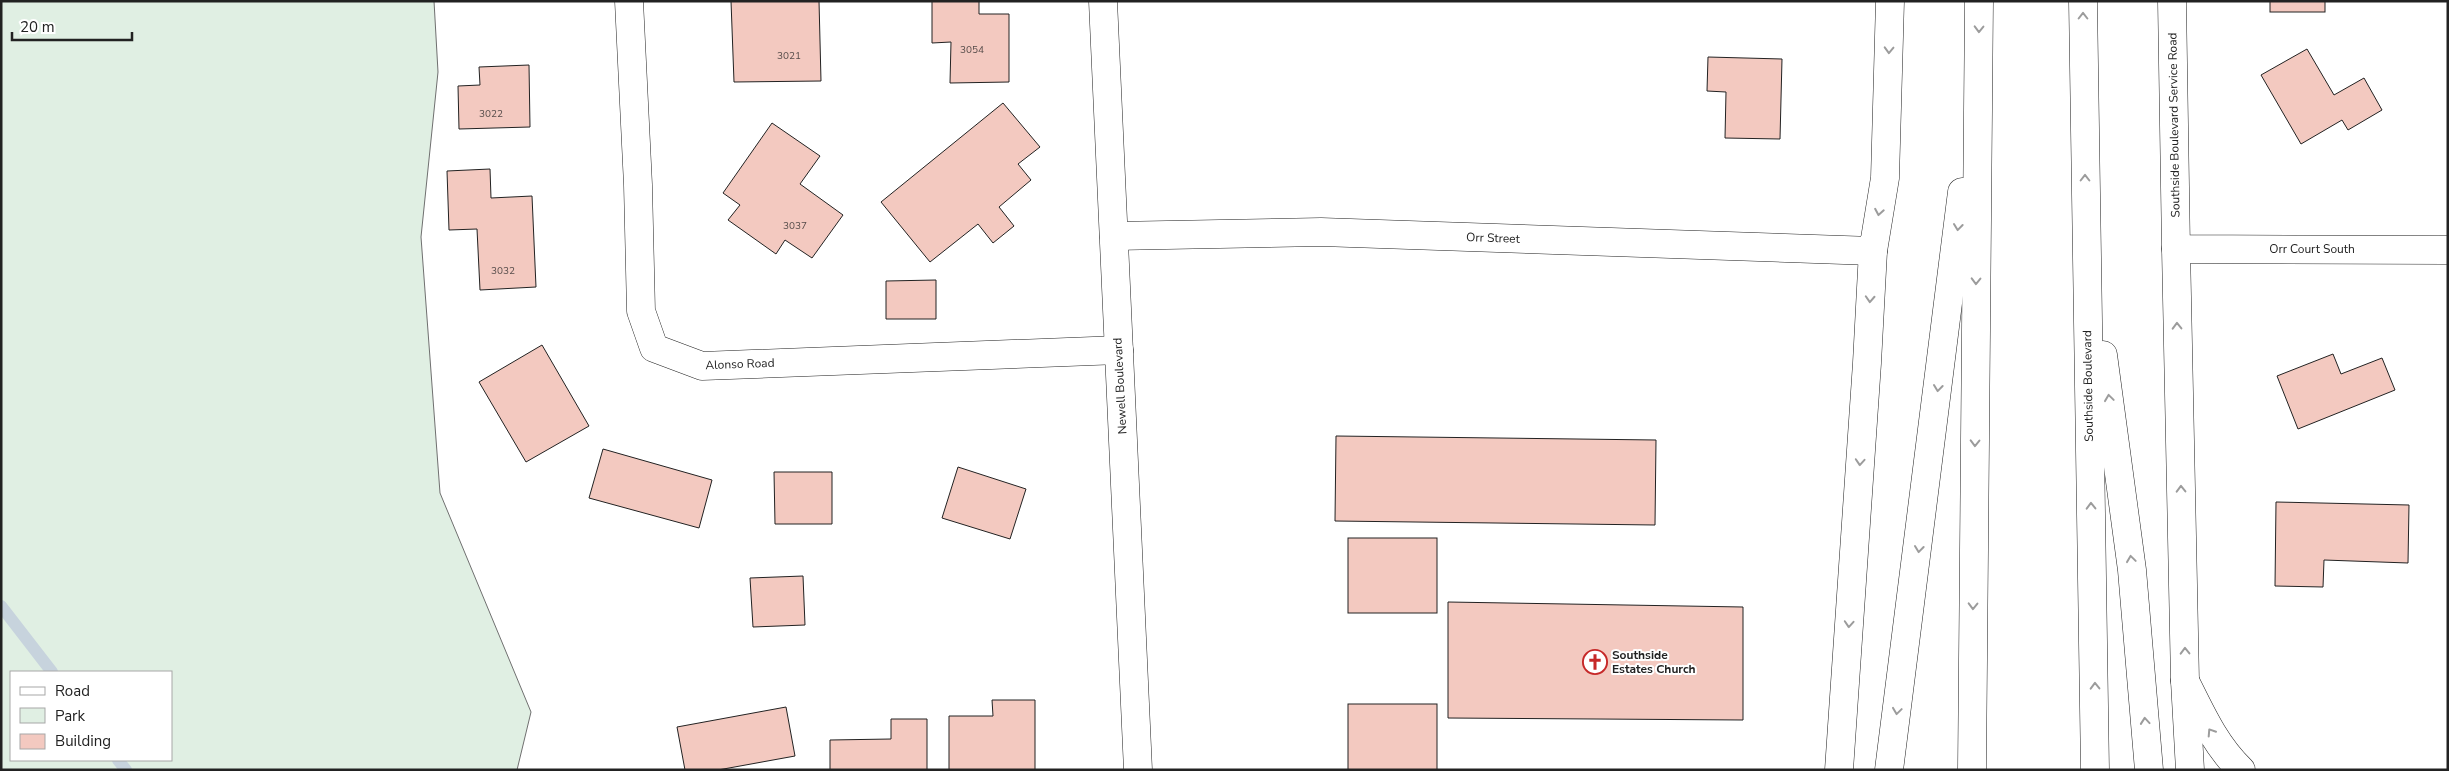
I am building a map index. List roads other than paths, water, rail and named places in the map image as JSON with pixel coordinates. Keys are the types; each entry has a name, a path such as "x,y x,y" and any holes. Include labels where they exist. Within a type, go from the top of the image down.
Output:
{"main road":[{"name":"Alonso Road","path":"628,1 638,185 641,311 654,348 702,366 1119,350"},
{"name":"Newell Boulevard","path":"1103,1 1138,770"},
{"path":"1839,770 1873,251 1885,178 1890,1"},
{"path":"1972,770 1979,1"},
{"name":"Southside Boulevard","path":"2083,1 2085,227 2095,770"},
{"name":"Southside Boulevard Service Road","path":"2172,1 2185,681 2190,770"},
{"path":"1889,770 1919,547 1978,57"},
{"path":"2085,227 2132,570 2149,770"},
{"name":"Orr Street","path":"1114,236 1321,232 1873,251"},
{"name":"Orr Court South","path":"2176,249 2448,250"},
{"path":"2185,681 2209,730 2230,759 2242,770"}],"waterway":[{"path":"1,606 51,671"},
{"path":"119,761 126,770"}],"place":[{"name":"Southside Estates Church","path":"1595,662"}]}
